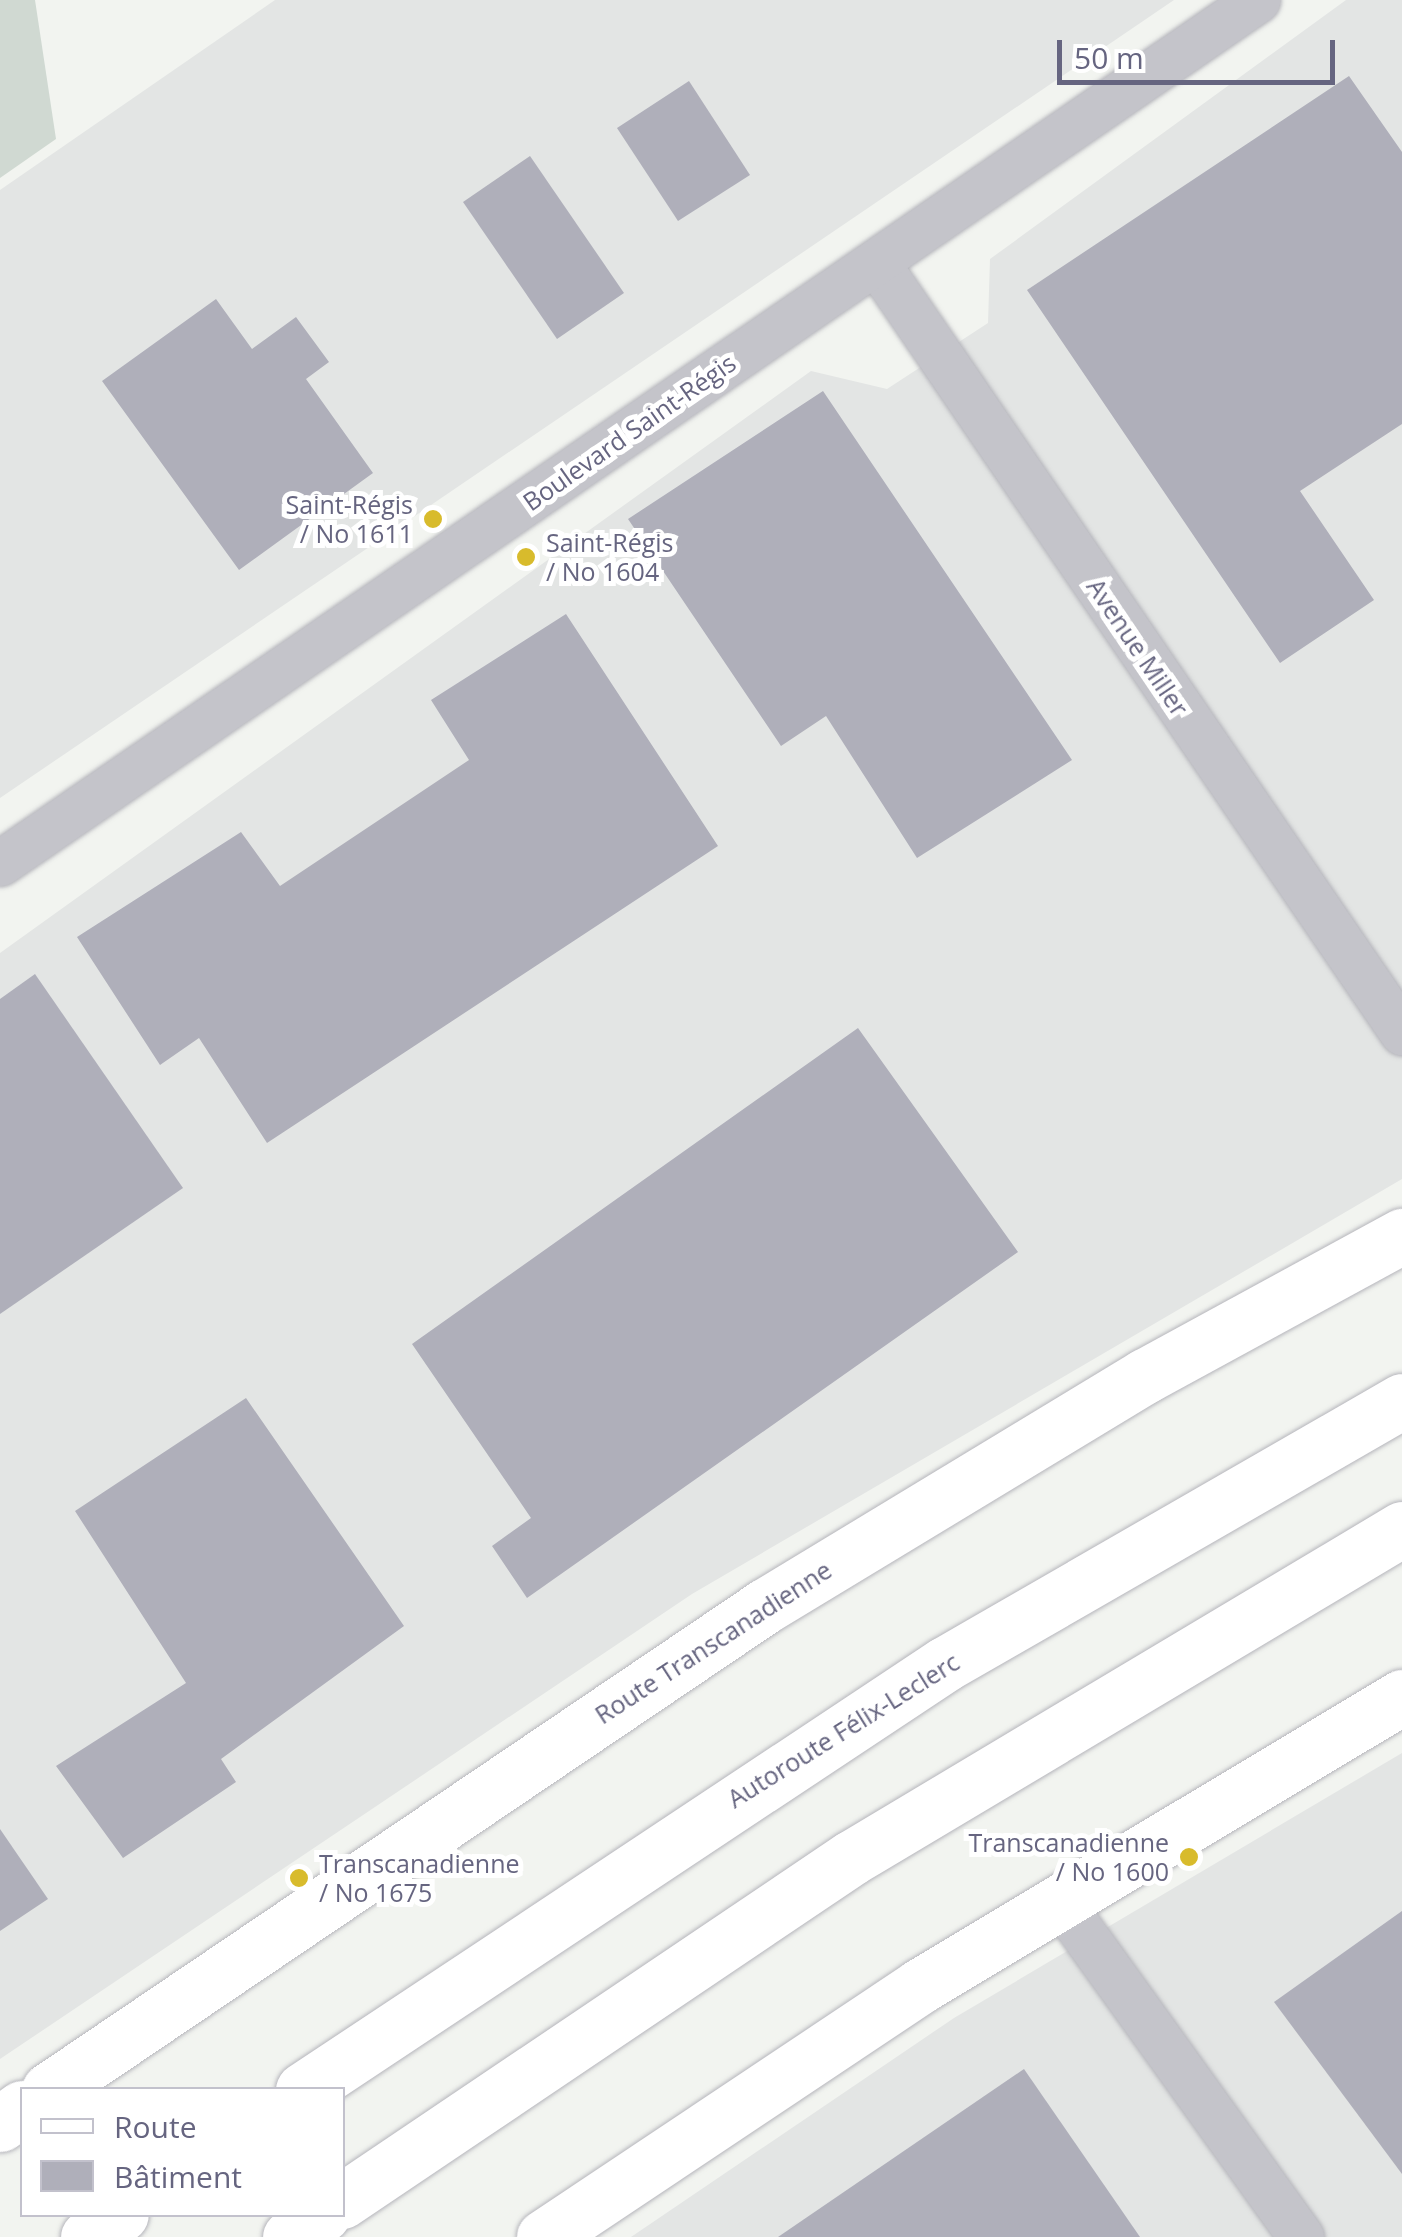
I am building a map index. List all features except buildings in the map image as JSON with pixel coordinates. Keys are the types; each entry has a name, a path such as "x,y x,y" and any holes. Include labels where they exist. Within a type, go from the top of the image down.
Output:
{"main road":[{"name":"Route Transcanadienne","path":"54,2087 780,1596 1402,1236"},
{"name":"Autoroute Félix-Leclerc","path":"308,2087 946,1664 1402,1400"},
{"path":"345,2199 851,1858 1402,1530"},
{"path":"544,2237 1058,1900 1402,1697"},
{"path":"88,2237 117,2217"},
{"path":"290,2237 319,2217"}],"street":[{"name":"Boulevard Saint-Régis","path":"0,864 1257,0"},
{"name":"Avenue Miller","path":"876,262 1402,1032"},
{"path":"1058,1900 1301,2237"}],"shaded area":[{"path":"0,0 35,0 56,139 0,178"},
{"path":"275,0 1174,0 0,798 0,190"},
{"path":"1346,0 1402,0 1402,1179 692,1594 0,2059 0,953 811,371 887,389 988,323 990,259"},
{"path":"1402,1753 1402,2237 631,2237 954,2018"}],"place":[{"name":"Saint-Régis / No 1611","path":"433,519"},
{"name":"Saint-Régis / No 1604","path":"526,557"},
{"name":"Transcanadienne / No 1600","path":"1189,1857"},
{"name":"Transcanadienne / No 1675","path":"299,1878"}]}
